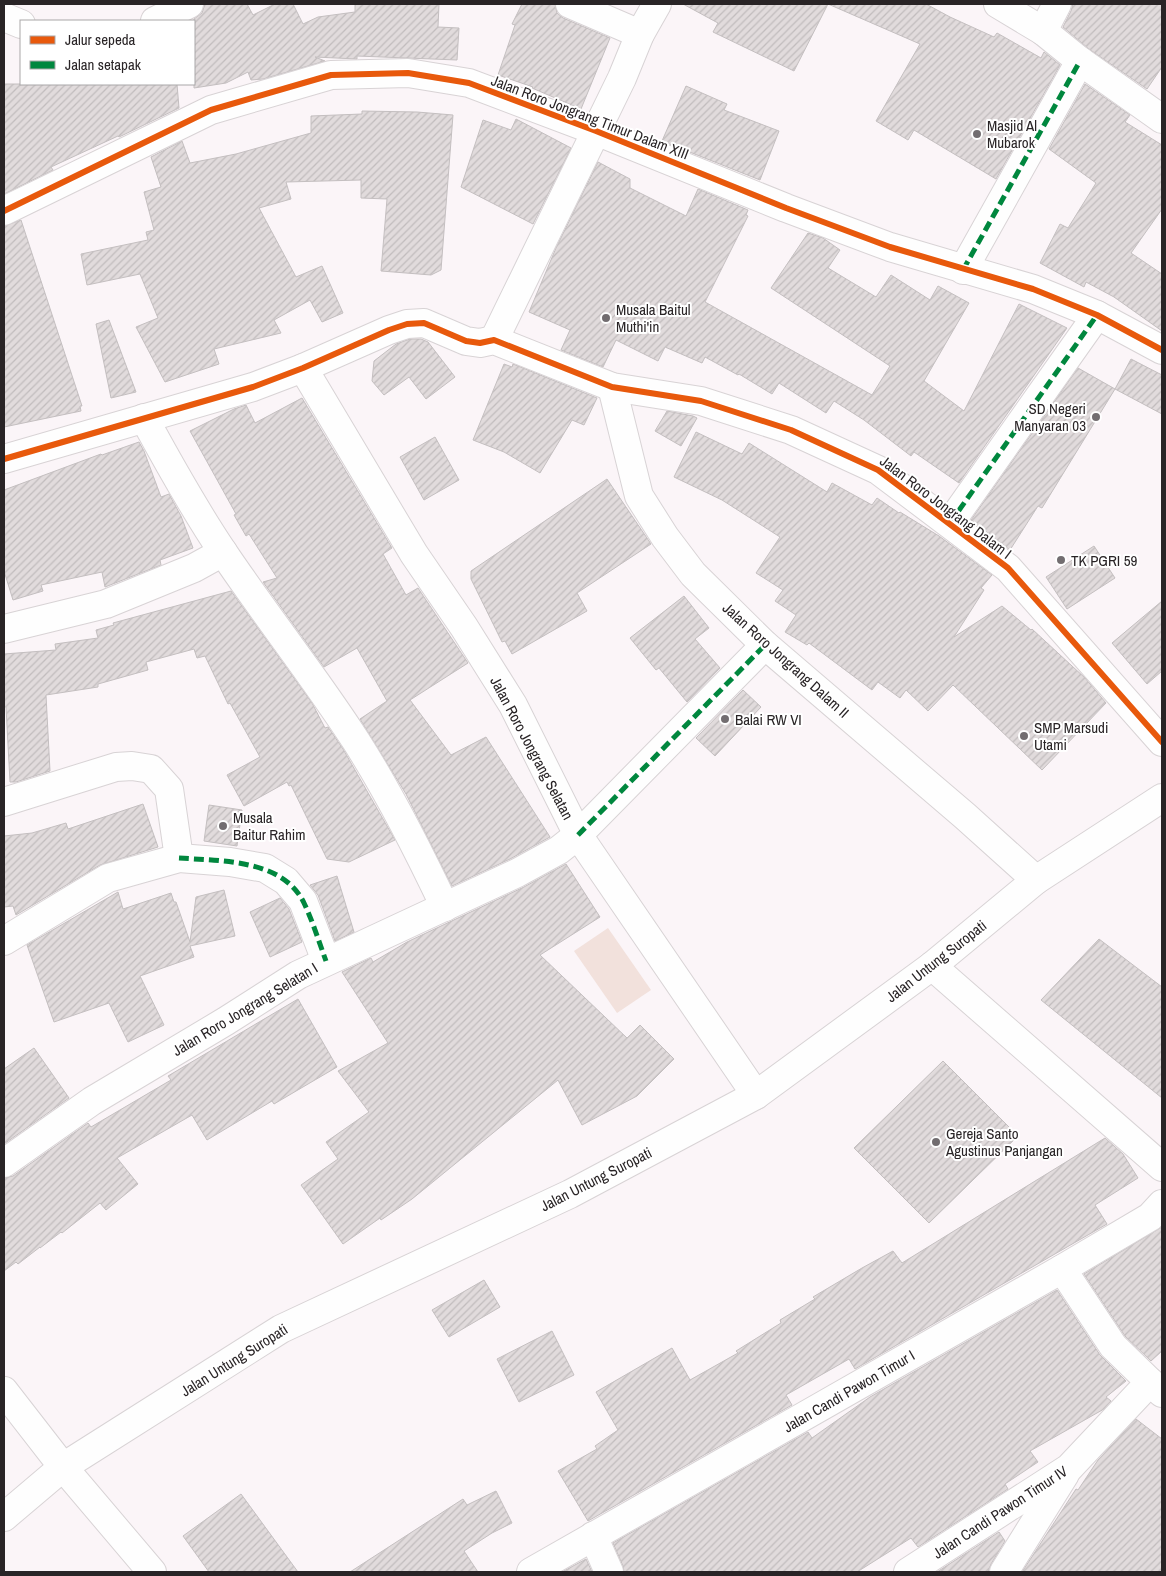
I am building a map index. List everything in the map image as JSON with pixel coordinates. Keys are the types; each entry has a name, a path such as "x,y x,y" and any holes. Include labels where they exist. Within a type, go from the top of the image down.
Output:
{"street":[{"path":"157,20 189,4"},
{"path":"570,4 640,34"},
{"path":"494,340 622,78 640,34 657,4"},
{"path":"998,4 1043,31 1080,61 1162,119"},
{"path":"1043,31 1058,4"},
{"path":"4,17 20,24"},
{"path":"963,270 1080,61"},
{"name":"Jalan Roro Jongrang Timur Dalam XIII","path":"4,211 211,110 330,75 408,73 469,83 890,247 1033,290 1097,315 1162,350"},
{"path":"950,524 1097,315"},
{"name":"Jalan Roro Jongrang Dalam I","path":"304,368 389,330 407,324 424,322 466,341 480,343 494,340 612,387 701,401 791,430 878,470 1008,568 1162,742"},
{"path":"4,459 253,386 304,368"},
{"name":"Jalan Roro Jongrang Selatan","path":"304,368 414,554 464,627 513,706 578,835 756,1095"},
{"name":"Jalan Roro Jongrang Dalam II","path":"612,387 639,496 664,538 693,574 765,645 965,816 1036,880"},
{"path":"144,418 191,502 223,552 300,657 356,741 413,838 445,907"},
{"path":"4,629 106,604 194,568 223,552"},
{"name":"Jalan Roro Jongrang Selatan I","path":"4,1163 92,1101 226,1021 298,975 517,873 560,850 578,835 765,645"},
{"path":"4,802 116,767 132,766 151,769 169,789 179,858"},
{"name":"Jalan Untung Suropati","path":"4,1517 64,1467 282,1329 570,1194 756,1095 932,966 1036,880 1162,798"},
{"path":"4,941 108,878 179,858 230,862 265,868 286,881 303,902 326,962"},
{"path":"932,966 1162,1167"},
{"name":"Jalan Candi Pawon Timur I","path":"531,1572 1062,1269 1150,1217 1162,1204"},
{"path":"1062,1269 1113,1346 1156,1388"},
{"name":"Jalan Candi Pawon Timur IV","path":"908,1572 1069,1468 1156,1388"},
{"path":"4,1391 64,1467 152,1572"},
{"path":"1004,1572 1069,1468"},
{"path":"594,1536 609,1572"}],"shaded area":[{"path":"608,928 651,990 617,1013 574,951"}],"building":[{"path":"205,4 247,4 253,15 275,4 293,4 303,24 318,17 355,12 355,4 439,4 438,27 459,28 457,60 357,56 357,59 315,57 325,61 263,79 251,80 248,72 226,83 194,88 194,19 202,13"},
{"path":"522,4 555,4 557,13 563,18 610,38 581,109 533,87 498,75 515,25 512,24"},
{"path":"683,4 828,4 794,71 713,32 718,23"},
{"path":"828,4 926,4 994,37 997,33 1041,58 1044,52 1060,65 996,179 914,130 908,140 876,121 920,44"},
{"path":"1073,4 1162,4 1162,67 1147,89 1089,49 1063,27"},
{"path":"4,84 177,85 179,108 51,167 53,170 4,194"},
{"path":"1085,84 1130,115 1125,122 1162,145 1162,209 1131,253 1162,274 1162,331 1114,297 1086,282 1084,287 1040,263 1060,224 1068,228 1096,183 1049,149"},
{"path":"686,86 727,104 724,110 779,131 760,180 662,141"},
{"path":"362,111 453,115 441,270 431,275 381,271 387,199 361,198 361,180 286,182 291,199 259,208 296,277 322,266 343,313 322,322 310,300 274,320 281,333 214,349 219,364 165,382 136,327 158,318 140,274 87,285 81,254 148,240 146,232 154,230 144,192 161,187 151,157 182,141 190,163 236,154 311,133 311,116 362,114"},
{"path":"516,119 571,148 533,224 461,187 483,120 511,130"},
{"path":"598,162 630,179 630,188 686,216 698,189 748,210 746,215 748,216 705,302 872,395 890,366 771,288 808,233 823,238 840,250 828,268 876,297 891,275 930,300 938,286 969,303 924,381 964,411 1019,304 1067,328 959,483 914,452 911,456 864,420 834,401 826,413 779,383 772,394 739,374 705,357 702,363 665,347 658,361 616,340 603,367 561,350 570,330 529,312 556,248"},
{"path":"21,220 82,406 80,406 81,411 4,427 4,226"},
{"path":"109,320 136,392 111,398 96,324"},
{"path":"410,339 421,339 428,342 455,377 426,399 409,377 384,395 372,381 374,361 396,344"},
{"path":"1131,359 1162,375 1162,414 1115,389"},
{"path":"504,364 512,367 513,364 597,398 584,425 572,420 540,473 504,452 473,440"},
{"path":"1078,368 1115,389 1042,508 1038,506 1010,550 971,520"},
{"path":"302,398 392,548 383,554 406,595 418,588 468,663 410,700 451,755 486,737 550,837 510,859 452,886 406,794 360,719 387,701 357,648 324,667 263,582 277,578 249,534 246,536 234,515 236,514 190,431 246,405 255,423"},
{"path":"667,411 697,418 681,446 655,431"},
{"path":"696,432 742,454 749,443 827,492 832,483 872,505 877,498 939,536 992,575 981,588 984,590 954,637 1002,606 1032,629 1085,678 1106,703 1042,770 953,685 928,711 906,690 900,698 878,682 872,690 809,643 807,645 785,632 796,615 775,601 783,590 756,573 780,537 722,500 674,477"},
{"path":"435,437 459,480 424,500 400,457"},
{"path":"139,442 161,497 169,494 181,516 193,548 160,560 161,565 105,587 102,572 41,585 43,591 13,600 4,571 4,490"},
{"path":"607,479 651,544 577,593 587,611 512,654 505,641 502,642 471,579 471,571"},
{"path":"1094,546 1115,578 1067,609 1046,577"},
{"path":"231,591 312,703 325,728 328,727 343,749 395,840 349,862 327,859 291,785 289,786 287,782 244,806 227,775 260,757 230,703 228,704 205,656 197,658 194,649 146,662 148,670 98,684 98,687 46,695 50,771 16,782 10,782 6,707 4,707 4,654 56,650 55,644 98,638 96,630 114,625 113,623"},
{"path":"684,596 709,628 695,639 720,668 687,702 659,668 656,670 630,638"},
{"path":"1162,601 1162,671 1147,684 1112,643"},
{"name":"Balai RW VI","path":"743,690 761,707 715,756 696,738"},
{"path":"143,804 158,847 100,865 16,915 13,906 4,907 4,836 32,833 66,823 68,829"},
{"name":"Musala Baitur Rahim","path":"209,805 242,810 237,846 204,841"},
{"path":"566,864 600,917 540,955 627,1038 640,1025 674,1059 637,1096 582,1125 558,1080 412,1199 381,1220 380,1218 343,1244 301,1185 338,1159 326,1142 369,1112 338,1071 388,1043 342,972 371,958 373,962 407,942 524,887"},
{"path":"337,876 354,932 335,941 318,895 310,885"},
{"path":"224,890 235,936 190,946 194,957 140,976 164,1025 128,1042 109,1003 54,1022 27,945 118,892 123,909 171,893 190,942 196,897"},
{"path":"280,898 289,909 302,942 270,957 250,912"},
{"path":"1099,939 1162,987 1162,1098 1041,1000"},
{"path":"298,999 337,1067 274,1104 272,1101 207,1140 192,1115 117,1158 138,1184 106,1210 100,1203 62,1233 18,1264 16,1262 4,1271 4,1178 13,1176 88,1123 91,1127 171,1080 168,1076"},
{"path":"34,1048 69,1098 4,1144 4,1069"},
{"name":"Gereja Santo Agustinus Panjangan","path":"943,1061 1018,1136 929,1223 854,1148"},
{"path":"1105,1138 1123,1154 1138,1178 1095,1205 1107,1224 855,1369 849,1359 786,1395 792,1405 588,1521 558,1471 597,1449 595,1446 618,1430 596,1392 672,1348 690,1380 738,1353 736,1351 781,1323 780,1320 815,1299 813,1297 862,1268 893,1251 902,1263"},
{"path":"1162,1227 1162,1351 1151,1361 1125,1336 1084,1274"},
{"path":"484,1280 500,1307 449,1337 432,1310"},
{"path":"1057,1290 1100,1355 1126,1381 1106,1397 1111,1401 1104,1409 1030,1451 1038,1462 1005,1484 1008,1489 918,1547 911,1538 857,1572 624,1572 613,1543 808,1432 812,1438 870,1397"},
{"path":"552,1331 574,1375 519,1402 497,1359"},
{"path":"1136,1419 1162,1439 1162,1572 1022,1572 1076,1489 1078,1490 1098,1460"},
{"path":"496,1491 512,1523 464,1551 478,1572 350,1572 463,1499 467,1505"},
{"path":"241,1494 298,1572 209,1572 183,1536"},
{"path":"999,1532 1005,1541 988,1572 937,1572"},
{"path":"586,1559 592,1572 562,1572"}],"marked path":[{"path":"963,270 1080,61"},
{"path":"950,523 1097,315"},
{"path":"578,835 765,645"},
{"path":"179,858 249,865 266,870 282,878 294,889 304,903 326,961"}],"cycle path":[{"path":"4,211 211,110 331,75 408,73 469,83 890,247 1033,289 1097,315 1162,350"},
{"path":"4,459 253,387 407,324 424,323 466,341 480,343 494,340 612,387 701,401 791,430 878,470 1008,568 1162,742"}],"place":[{"name":"Masjid Al Mubarok","path":"977,134"},
{"name":"Musala Baitul Muthi'in","path":"606,318"},
{"name":"SD Negeri Manyaran 03","path":"1096,417"},
{"name":"TK PGRI 59","path":"1061,560"},
{"name":"Balai RW VI","path":"725,719"},
{"name":"SMP Marsudi Utami","path":"1024,736"},
{"name":"Musala Baitur Rahim","path":"223,826"},
{"name":"Gereja Santo Agustinus Panjangan","path":"936,1142"}]}
